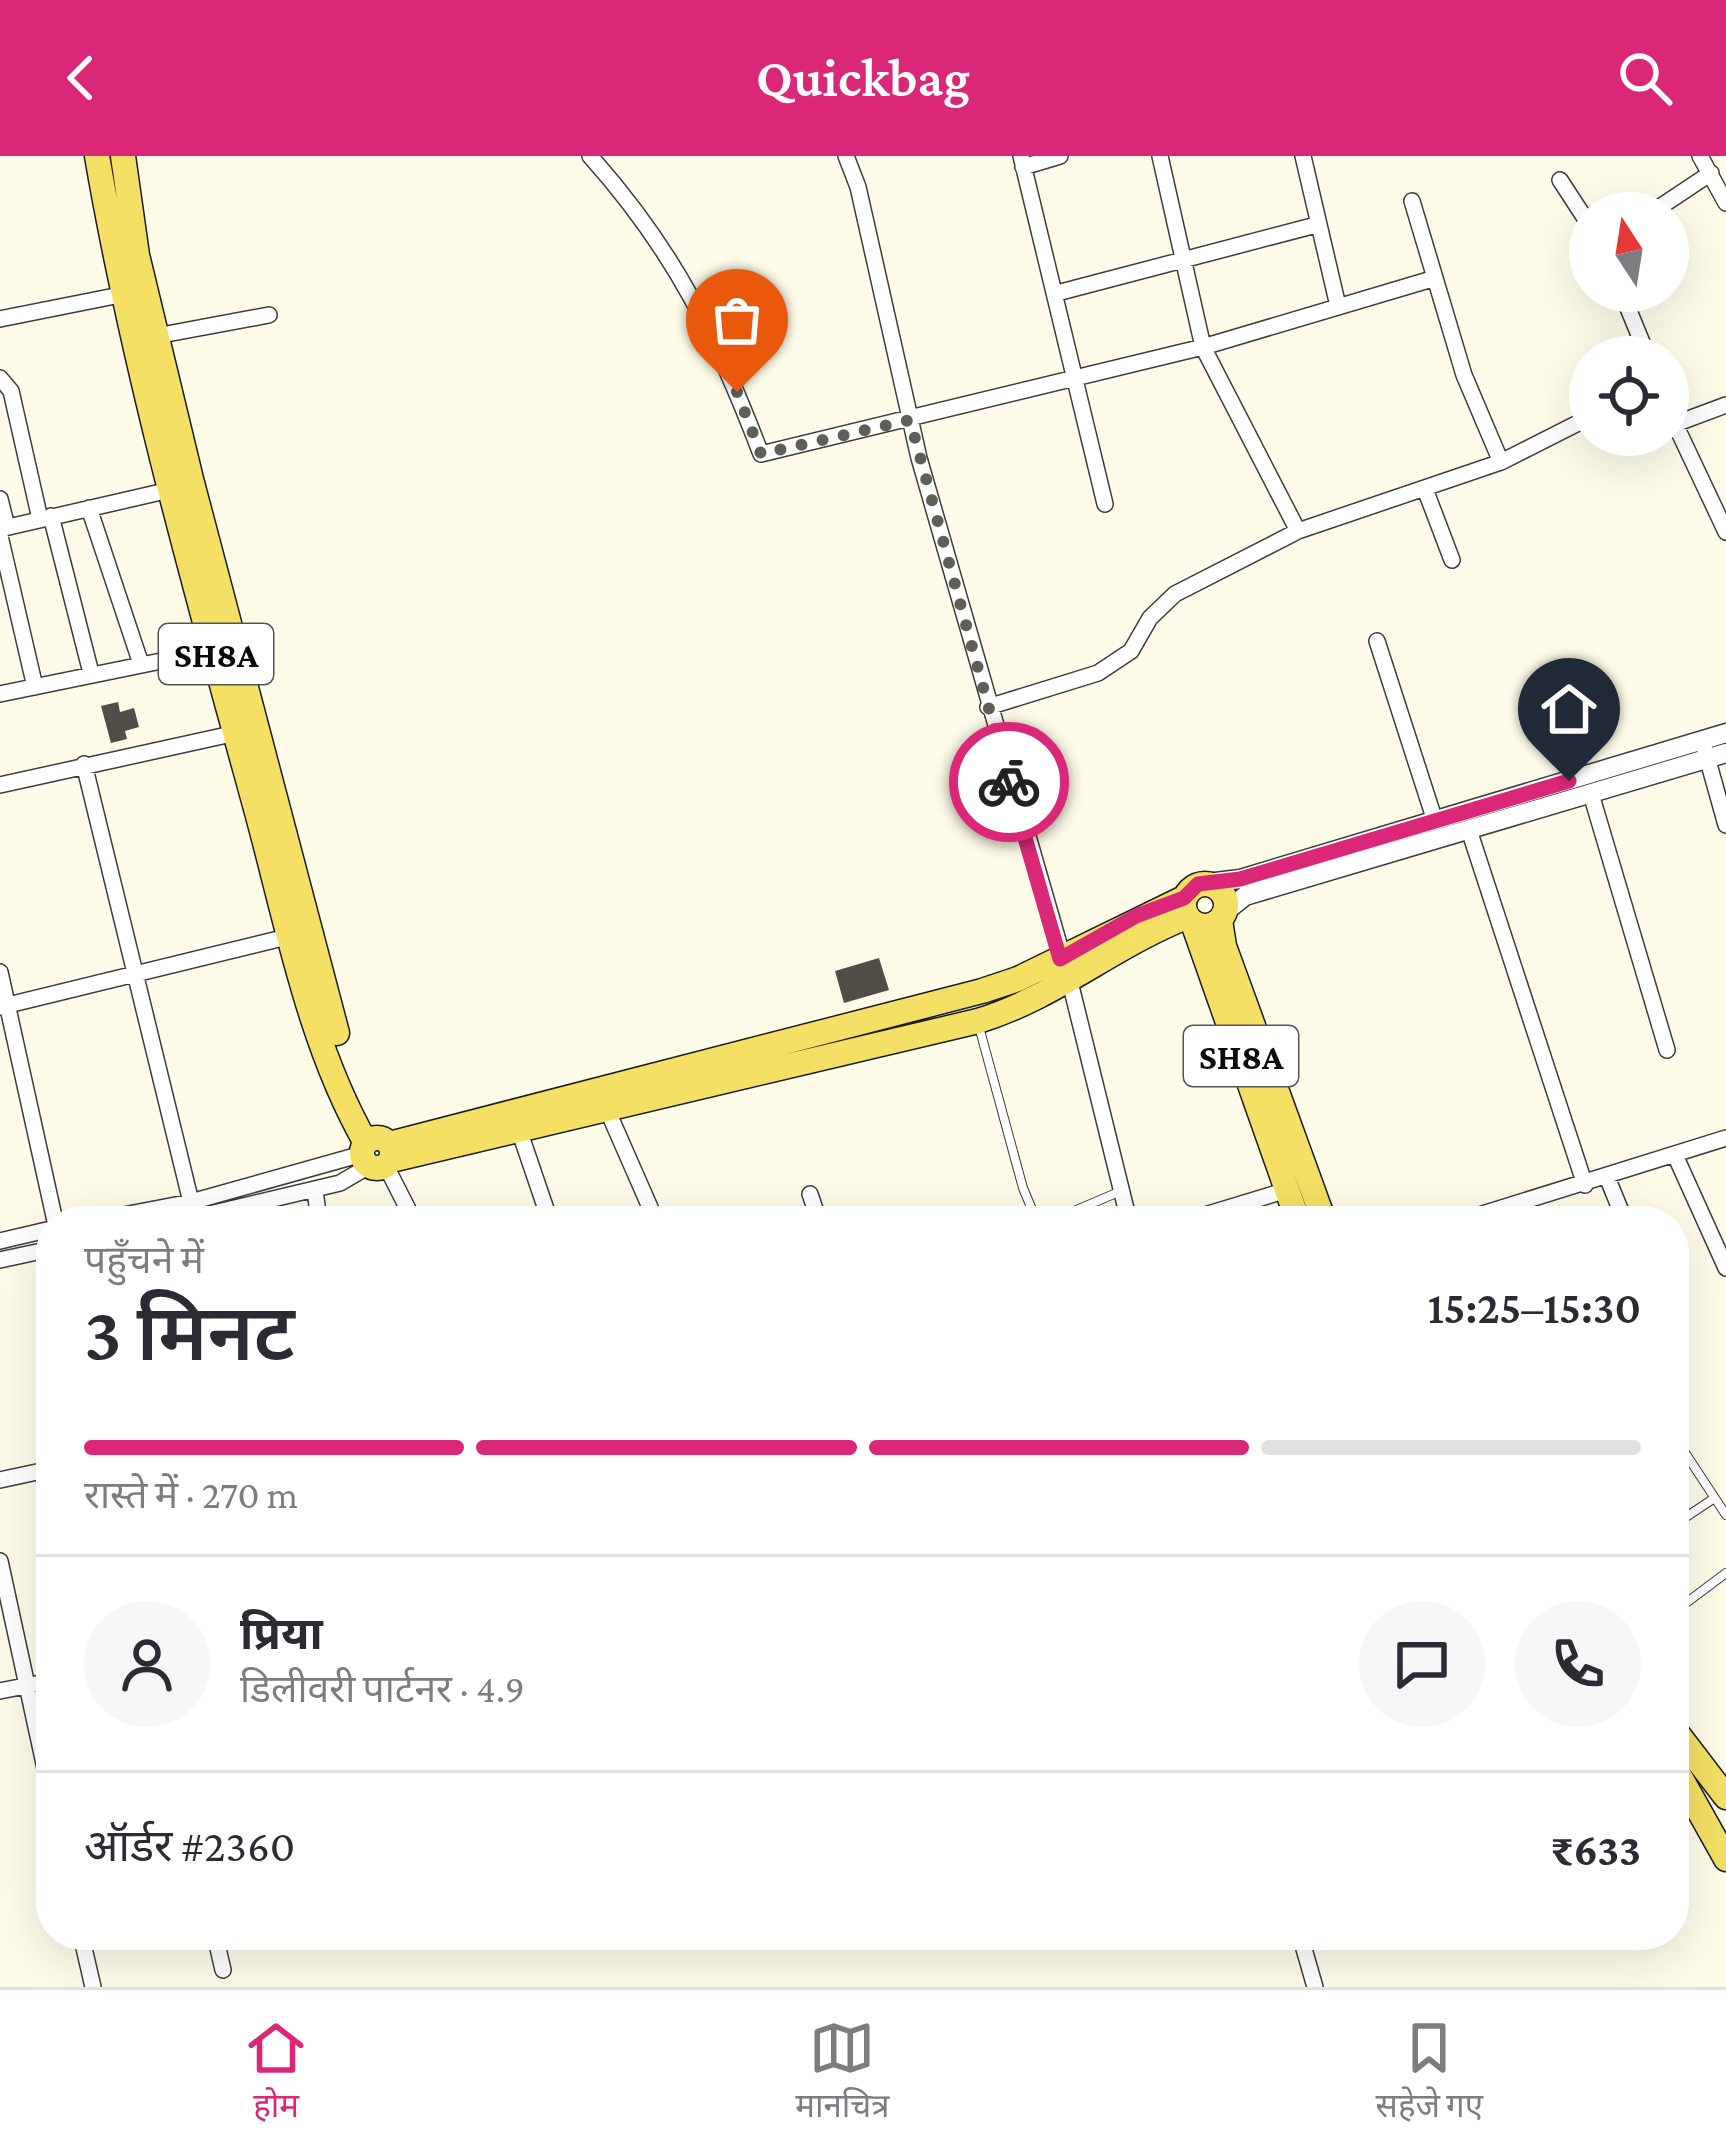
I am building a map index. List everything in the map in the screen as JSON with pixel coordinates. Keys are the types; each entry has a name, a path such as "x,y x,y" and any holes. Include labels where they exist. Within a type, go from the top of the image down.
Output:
{"main road":[{"name":"SH8A","path":"98,156 125,294 291,937 340,1086 378,1153"},
{"name":"SH8A","path":"123,156 137,255 156,336 327,1000 378,1153"},
{"name":"SH8A","path":"1207,883 1223,893 1224,946 1319,1206"},
{"path":"1188,912 1207,883"},
{"name":"SH8A","path":"1188,912 1292,1206"},
{"path":"378,1153 518,1127 978,1021 1025,1006 1136,916 1188,912 1202,926 1223,916"},
{"path":"378,1153 1018,979 1065,971"},
{"path":"1689,1749 1726,1797"},
{"path":"1689,1793 1726,1859"}],"street":[{"path":"590,156 677,265 726,361 761,454 1203,346 1432,279"},
{"path":"846,156 910,420 1065,971 1125,1206"},
{"path":"1060,156 1022,161 1057,293 1071,379 1105,504"},
{"path":"1160,156 1187,256 1203,346 1298,531"},
{"path":"1303,156 1314,186 1316,225 1339,306"},
{"path":"1700,156 1726,203"},
{"path":"1682,192 1711,172"},
{"path":"1560,180 1569,194"},
{"path":"1412,201 1432,279 1501,462"},
{"path":"1057,293 1316,225"},
{"path":"0,319 125,294"},
{"path":"156,336 269,315"},
{"path":"0,378 11,391 91,673"},
{"path":"1689,413 1726,405"},
{"path":"988,707 1098,673 1132,651 1150,617 1175,594 1298,531 1501,462 1569,428"},
{"path":"1689,453 1726,532"},
{"path":"2,531 174,489"},
{"path":"1425,489 1452,560"},
{"path":"0,500 34,687"},
{"path":"89,508 141,664"},
{"path":"1377,640 1436,820"},
{"path":"0,694 215,650"},
{"path":"0,785 236,734"},
{"path":"1223,916 1245,896 1591,794 1712,751 1726,734"},
{"path":"1207,883 1240,879 1436,820 1712,751"},
{"path":"1712,751 1726,826"},
{"path":"84,764 188,1206"},
{"path":"1591,794 1666,1050"},
{"path":"1469,830 1585,1185"},
{"path":"4,1006 291,937"},
{"path":"0,971 4,1006 52,1206"},
{"path":"606,1107 649,1206"},
{"path":"518,1127 545,1206"},
{"path":"1530,1206 1726,1138"},
{"path":"235,1206 354,1178 378,1153"},
{"path":"217,1206 378,1153"},
{"path":"378,1153 406,1206"},
{"path":"1675,1155 1726,1268"},
{"path":"1607,1178 1619,1206"},
{"path":"315,1190 317,1206"},
{"path":"1234,1206 1286,1190"},
{"path":"810,1194 814,1206"},
{"path":"0,1241 36,1233"},
{"path":"0,1260 36,1252"},
{"path":"0,1480 36,1472"},
{"path":"0,1561 36,1727"},
{"path":"0,1690 36,1684"},
{"path":"84,1950 93,1987"},
{"path":"218,1950 223,1970"},
{"path":"1304,1950 1315,1987"}],"lane":[{"path":"978,1021 1031,1206"},
{"path":"1086,1206 1121,1191"},
{"path":"1689,1460 1726,1515"},
{"path":"1689,1515 1713,1498"},
{"path":"1689,1601 1726,1573"}],"building":[{"path":"118,702 120,712 134,708 139,727 125,731 127,739 111,743 101,706"},
{"path":"879,958 889,990 844,1003 835,971"}],"way so far":[{"path":"737,392 761,454 910,420 1009,782"}],"route":[{"path":"1009,782 1060,959 1136,916 1184,898 1198,884 1240,879 1569,781"}]}
